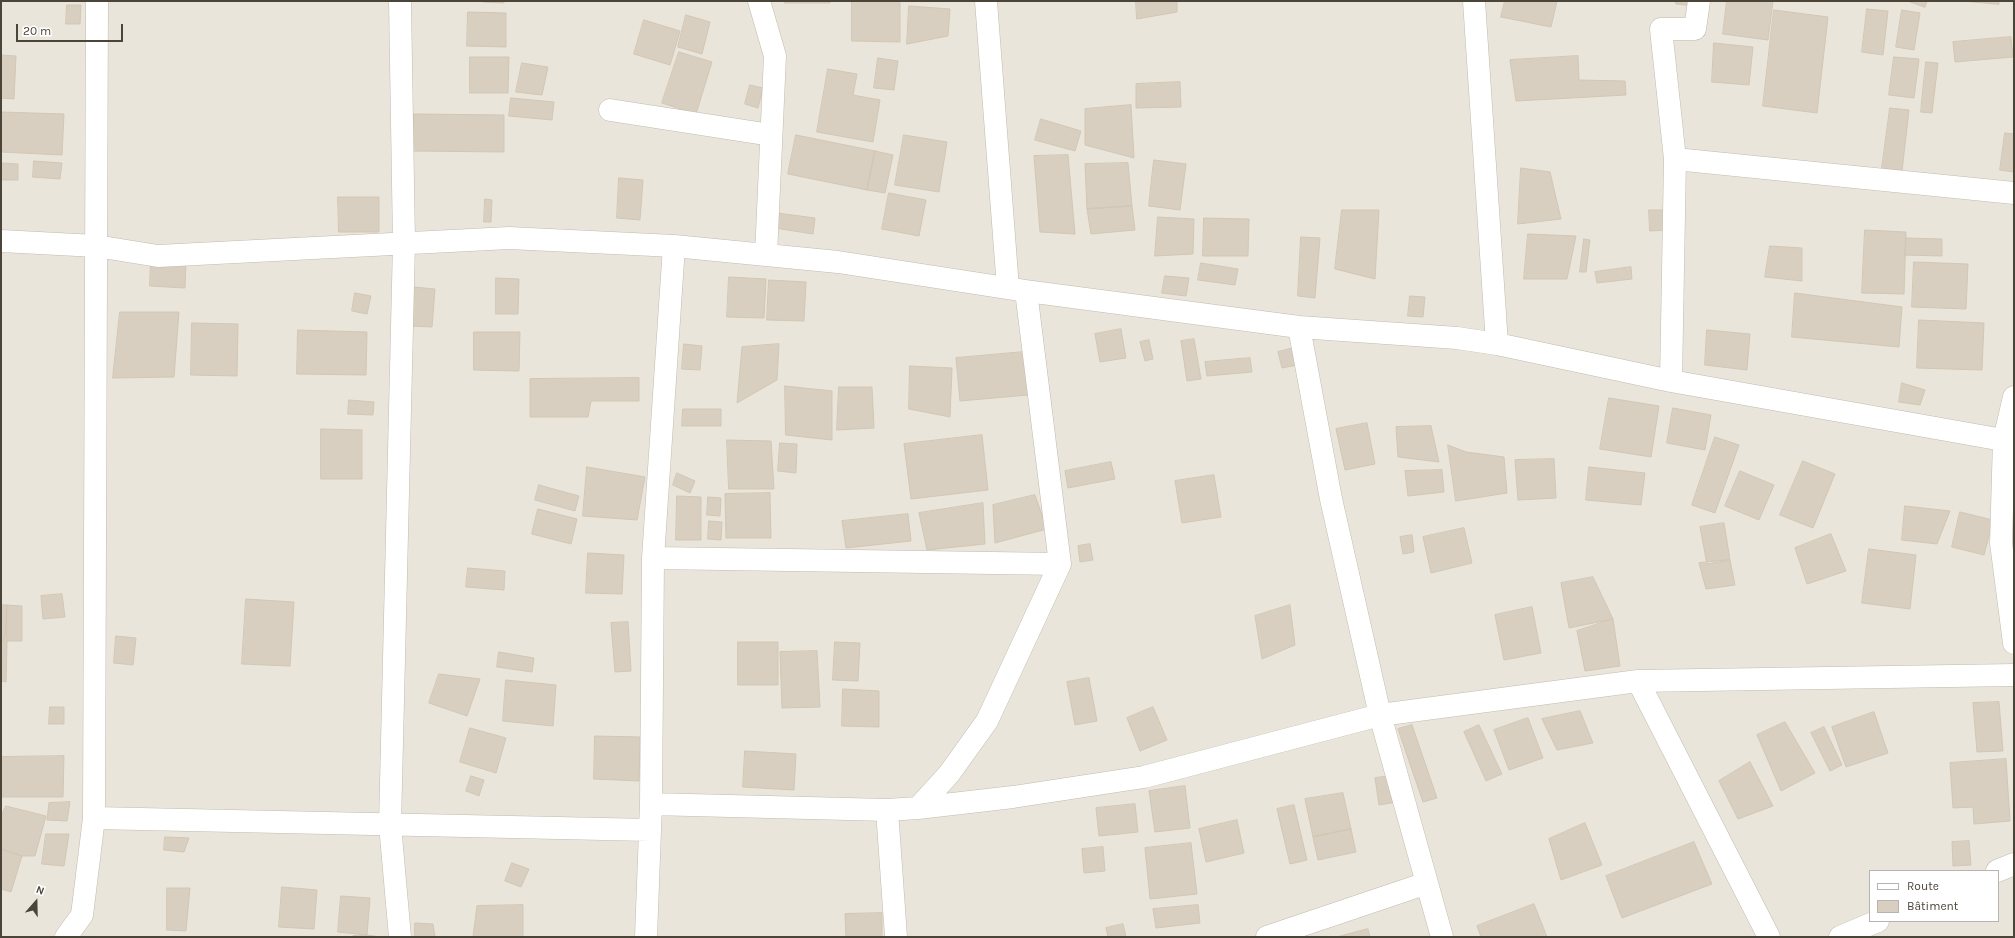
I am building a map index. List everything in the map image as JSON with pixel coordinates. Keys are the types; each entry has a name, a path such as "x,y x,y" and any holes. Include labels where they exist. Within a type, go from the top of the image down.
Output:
{"street":[{"path":"66,937 82,914 94,818 97,1"},
{"path":"400,1 404,243 390,825 400,937"},
{"path":"759,1 775,56 766,255"},
{"path":"918,808 949,774 987,721 1060,564 1017,289 986,1"},
{"path":"1474,1 1497,344"},
{"path":"1671,381 1675,159 1660,29 1695,29 1699,1"},
{"path":"610,110 771,135"},
{"path":"1675,159 2014,194"},
{"path":"1,241 96,246 158,256 509,238 674,246 838,262 1017,289 1299,327 1457,338 1497,344 1671,381 2009,441"},
{"path":"646,937 651,804 653,558 674,246"},
{"path":"1299,327 1331,499 1380,715 1442,937"},
{"path":"2014,397 2001,543 2014,643"},
{"path":"653,558 1060,564"},
{"path":"651,804 887,810 1013,797 1144,777 1380,715 1638,681 2014,675"},
{"path":"1638,681 1769,937"},
{"path":"887,810 896,937"},
{"path":"94,818 650,830"},
{"path":"1999,870 2014,864"},
{"path":"1266,937 1427,883"},
{"path":"1840,937 1876,922"}],"shaded area":[{"path":"1,1 2014,1 2014,937 1,937"}],"building":[{"path":"504,1 504,3 483,2"},
{"path":"785,1 830,1 830,3 785,3"},
{"path":"852,1 900,1 900,42 852,41"},
{"path":"1136,1 1177,1 1177,12 1137,19"},
{"path":"1505,1 1557,1 1551,27 1501,17"},
{"path":"1676,1 1696,1 1695,6 1676,4"},
{"path":"1727,1 1773,1 1768,40 1723,34"},
{"path":"1908,1 1927,1 1925,7"},
{"path":"1963,1 1999,1 1999,4"},
{"path":"67,5 81,5 80,24 66,24"},
{"path":"909,6 950,9 948,36 907,44"},
{"path":"1867,9 1888,11 1883,55 1862,52"},
{"path":"1774,10 1828,17 1817,113 1763,106"},
{"path":"1902,10 1920,13 1914,50 1896,47"},
{"path":"468,12 506,13 506,47 467,46"},
{"path":"686,15 710,22 702,54 678,47"},
{"path":"644,20 680,31 670,65 634,54"},
{"path":"2011,37 2013,57 1955,62 1953,42"},
{"path":"1714,43 1753,47 1749,85 1712,82"},
{"path":"679,52 712,62 696,114 662,103"},
{"path":"1,55 16,56 14,99 1,98"},
{"path":"1578,56 1579,80 1625,81 1626,95 1516,101 1510,60"},
{"path":"470,57 509,57 508,93 470,93"},
{"path":"1894,57 1919,59 1914,98 1889,95"},
{"path":"878,58 898,61 894,90 874,88"},
{"path":"1926,62 1938,63 1932,113 1921,112"},
{"path":"522,63 548,67 542,95 516,92"},
{"path":"828,69 857,74 853,95 880,100 873,142 817,132"},
{"path":"1180,82 1181,107 1136,108 1136,84"},
{"path":"750,85 763,88 758,108 745,104"},
{"path":"511,98 554,102 552,120 509,116"},
{"path":"1131,105 1134,158 1085,145 1085,109"},
{"path":"1890,108 1909,110 1902,171 1882,168"},
{"path":"1,112 64,114 62,155 1,152"},
{"path":"414,114 504,115 504,152 413,151"},
{"path":"1041,119 1081,131 1075,151 1035,140"},
{"path":"2005,133 2014,134 2014,172 2000,170"},
{"path":"796,135 875,151 867,190 788,174"},
{"path":"904,135 947,142 939,192 895,185"},
{"path":"875,151 893,155 885,193 867,190"},
{"path":"1068,155 1075,234 1040,232 1034,156"},
{"path":"1154,160 1186,164 1180,210 1149,206"},
{"path":"34,161 62,163 60,179 33,177"},
{"path":"1,163 18,164 18,180 1,180"},
{"path":"1128,163 1132,206 1087,209 1085,164"},
{"path":"1521,168 1550,172 1561,219 1518,224"},
{"path":"619,178 643,180 640,220 617,218"},
{"path":"889,193 926,200 919,236 882,229"},
{"path":"338,197 379,197 379,232 339,232"},
{"path":"485,199 492,200 491,222 484,222"},
{"path":"1132,206 1135,230 1091,234 1087,209"},
{"path":"1342,210 1379,210 1375,279 1335,269"},
{"path":"1649,210 1667,210 1668,230 1650,231"},
{"path":"777,213 815,218 813,234 775,228"},
{"path":"1158,217 1194,219 1193,254 1155,256"},
{"path":"1204,218 1249,219 1248,256 1203,256"},
{"path":"1865,230 1906,232 1904,294 1862,293"},
{"path":"1528,234 1576,236 1567,279 1524,279"},
{"path":"1301,237 1320,238 1315,298 1298,296"},
{"path":"1906,238 1942,239 1942,256 1905,255"},
{"path":"1584,239 1590,240 1586,272 1580,272"},
{"path":"1770,246 1802,248 1802,281 1765,277"},
{"path":"151,259 186,261 185,288 150,286"},
{"path":"1914,262 1968,264 1966,309 1912,307"},
{"path":"1201,263 1238,269 1235,285 1198,280"},
{"path":"1631,267 1632,279 1597,283 1595,272"},
{"path":"1165,276 1189,278 1186,296 1162,293"},
{"path":"729,277 766,279 764,318 727,317"},
{"path":"496,278 519,279 518,314 496,314"},
{"path":"769,280 806,282 804,321 767,320"},
{"path":"413,287 435,289 432,327 410,326"},
{"path":"355,293 371,296 367,314 352,311"},
{"path":"1795,293 1902,307 1899,347 1792,337"},
{"path":"1410,296 1425,297 1423,317 1408,316"},
{"path":"120,312 179,312 174,377 113,378"},
{"path":"1919,320 1984,323 1982,370 1917,368"},
{"path":"192,323 238,324 237,376 191,375"},
{"path":"1121,329 1126,358 1100,362 1095,334"},
{"path":"298,330 367,332 366,375 297,374"},
{"path":"1707,330 1750,334 1747,370 1705,365"},
{"path":"474,332 520,332 519,371 474,370"},
{"path":"1194,339 1201,379 1187,381 1181,341"},
{"path":"1149,340 1153,359 1145,361 1140,342"},
{"path":"684,344 702,346 700,370 682,369"},
{"path":"779,344 777,380 737,403 742,347"},
{"path":"1293,348 1297,365 1282,368 1278,352"},
{"path":"1024,352 1028,395 960,401 956,358"},
{"path":"1250,358 1252,372 1207,376 1205,362"},
{"path":"910,366 952,368 950,417 909,409"},
{"path":"639,378 639,401 591,401 588,417 530,417 530,379"},
{"path":"1902,383 1925,390 1920,405 1899,402"},
{"path":"785,386 832,391 832,440 786,435"},
{"path":"839,387 872,387 874,428 837,430"},
{"path":"1609,398 1659,406 1651,457 1600,449"},
{"path":"349,400 374,402 373,415 348,414"},
{"path":"1673,408 1711,415 1705,450 1667,443"},
{"path":"683,409 721,409 721,426 682,426"},
{"path":"1367,423 1375,464 1345,470 1336,429"},
{"path":"1431,426 1439,462 1398,457 1396,427"},
{"path":"321,429 362,430 362,479 321,479"},
{"path":"982,435 988,490 911,499 904,444"},
{"path":"1715,437 1739,445 1715,513 1692,505"},
{"path":"727,440 771,441 774,489 729,489"},
{"path":"780,443 797,444 796,473 778,471"},
{"path":"1448,445 1466,452 1504,457 1507,493 1456,501"},
{"path":"1554,459 1556,498 1518,500 1515,460"},
{"path":"1803,461 1835,474 1813,528 1780,515"},
{"path":"1111,462 1115,479 1068,488 1065,471"},
{"path":"587,467 645,477 637,520 583,516"},
{"path":"1589,467 1645,473 1641,505 1586,500"},
{"path":"1442,470 1444,492 1408,496 1405,471"},
{"path":"1740,471 1774,485 1759,520 1725,506"},
{"path":"677,473 695,481 690,493 673,485"},
{"path":"1214,475 1221,517 1182,523 1175,481"},
{"path":"539,485 579,496 575,511 535,500"},
{"path":"770,493 771,538 726,538 725,494"},
{"path":"1035,495 1047,529 995,543 993,505"},
{"path":"677,496 701,497 701,540 676,540"},
{"path":"708,497 721,498 720,516 707,515"},
{"path":"983,503 985,544 927,550 919,513"},
{"path":"1905,506 1950,511 1937,544 1902,540"},
{"path":"538,509 577,519 571,544 532,534"},
{"path":"1960,512 1993,520 1984,555 1952,547"},
{"path":"908,514 911,541 846,548 842,521"},
{"path":"709,521 722,522 721,540 708,539"},
{"path":"1724,523 1730,560 1707,564 1700,527"},
{"path":"1464,528 1472,563 1431,573 1423,537"},
{"path":"1831,534 1846,571 1807,584 1795,548"},
{"path":"1412,535 1414,552 1403,554 1400,537"},
{"path":"1090,544 1093,560 1080,562 1078,546"},
{"path":"1869,549 1916,555 1910,609 1862,603"},
{"path":"588,553 624,555 622,594 586,593"},
{"path":"1730,560 1735,585 1706,589 1699,563"},
{"path":"468,568 505,571 504,590 466,587"},
{"path":"1593,577 1613,619 1569,628 1561,583"},
{"path":"62,594 65,617 43,619 41,596"},
{"path":"246,599 294,602 290,666 242,664"},
{"path":"1,605 7,605 5,640 1,640"},
{"path":"7,605 22,606 22,641 7,641"},
{"path":"1290,605 1295,645 1262,659 1255,616"},
{"path":"1532,607 1541,653 1504,660 1495,615"},
{"path":"1613,619 1620,666 1585,671 1577,631"},
{"path":"628,622 631,671 615,672 611,623"},
{"path":"116,636 136,638 133,665 114,663"},
{"path":"1,641 7,641 6,682 1,681"},
{"path":"738,642 778,642 778,685 738,685"},
{"path":"835,642 860,643 858,681 833,680"},
{"path":"817,651 820,707 782,708 780,652"},
{"path":"499,652 534,658 532,672 497,667"},
{"path":"439,674 480,679 467,716 429,703"},
{"path":"1089,678 1097,721 1075,725 1067,682"},
{"path":"506,680 556,685 553,726 503,721"},
{"path":"843,689 879,691 879,727 842,726"},
{"path":"1999,702 2003,751 1977,752 1973,703"},
{"path":"50,707 64,707 64,724 49,724"},
{"path":"1153,707 1167,740 1140,751 1127,718"},
{"path":"1580,711 1593,743 1557,750 1542,719"},
{"path":"1874,712 1888,753 1846,767 1832,727"},
{"path":"1528,718 1543,758 1509,770 1494,730"},
{"path":"1785,722 1815,773 1781,791 1757,735"},
{"path":"1412,725 1437,798 1423,802 1398,729"},
{"path":"1479,725 1502,774 1486,781 1464,732"},
{"path":"1824,727 1842,765 1830,771 1811,733"},
{"path":"470,728 506,738 496,773 460,762"},
{"path":"595,736 640,737 639,781 594,779"},
{"path":"745,751 796,754 794,790 743,787"},
{"path":"64,756 63,797 1,797 1,757"},
{"path":"2006,759 2010,821 1974,824 1973,807 1953,808 1950,763"},
{"path":"1750,762 1773,806 1738,819 1719,781"},
{"path":"471,776 484,780 479,796 466,791"},
{"path":"1392,776 1397,802 1379,805 1375,778"},
{"path":"1185,786 1190,828 1155,832 1149,791"},
{"path":"1343,793 1351,829 1313,837 1305,799"},
{"path":"70,802 67,821 47,820 49,803"},
{"path":"1135,804 1138,832 1099,836 1096,808"},
{"path":"1294,805 1307,860 1290,864 1277,809"},
{"path":"6,806 46,816 35,856 22,856 1,849 1,817"},
{"path":"1237,820 1244,853 1206,862 1199,829"},
{"path":"1585,823 1602,865 1561,880 1549,839"},
{"path":"1351,829 1356,852 1318,860 1313,837"},
{"path":"46,834 69,834 64,866 42,864"},
{"path":"165,837 189,838 184,852 164,850"},
{"path":"1969,841 1971,865 1953,866 1952,842"},
{"path":"1694,842 1712,884 1622,918 1606,876"},
{"path":"1191,843 1197,894 1150,899 1145,848"},
{"path":"1103,847 1105,871 1084,873 1082,849"},
{"path":"1,849 22,856 11,892 1,889"},
{"path":"512,863 529,869 521,887 505,881"},
{"path":"282,887 317,890 314,929 279,927"},
{"path":"167,888 190,888 186,931 167,930"},
{"path":"341,896 370,898 367,935 338,932"},
{"path":"1534,904 1547,937 1481,937 1477,926"},
{"path":"523,905 523,937 473,937 477,906"},
{"path":"1198,905 1200,923 1156,928 1153,909"},
{"path":"882,913 882,937 846,937 845,914"},
{"path":"415,923 433,924 435,937 415,937"},
{"path":"1123,924 1126,937 1108,937 1106,928"},
{"path":"1368,929 1370,937 1337,937"},
{"path":"367,935 381,937 353,937 353,936"}]}
